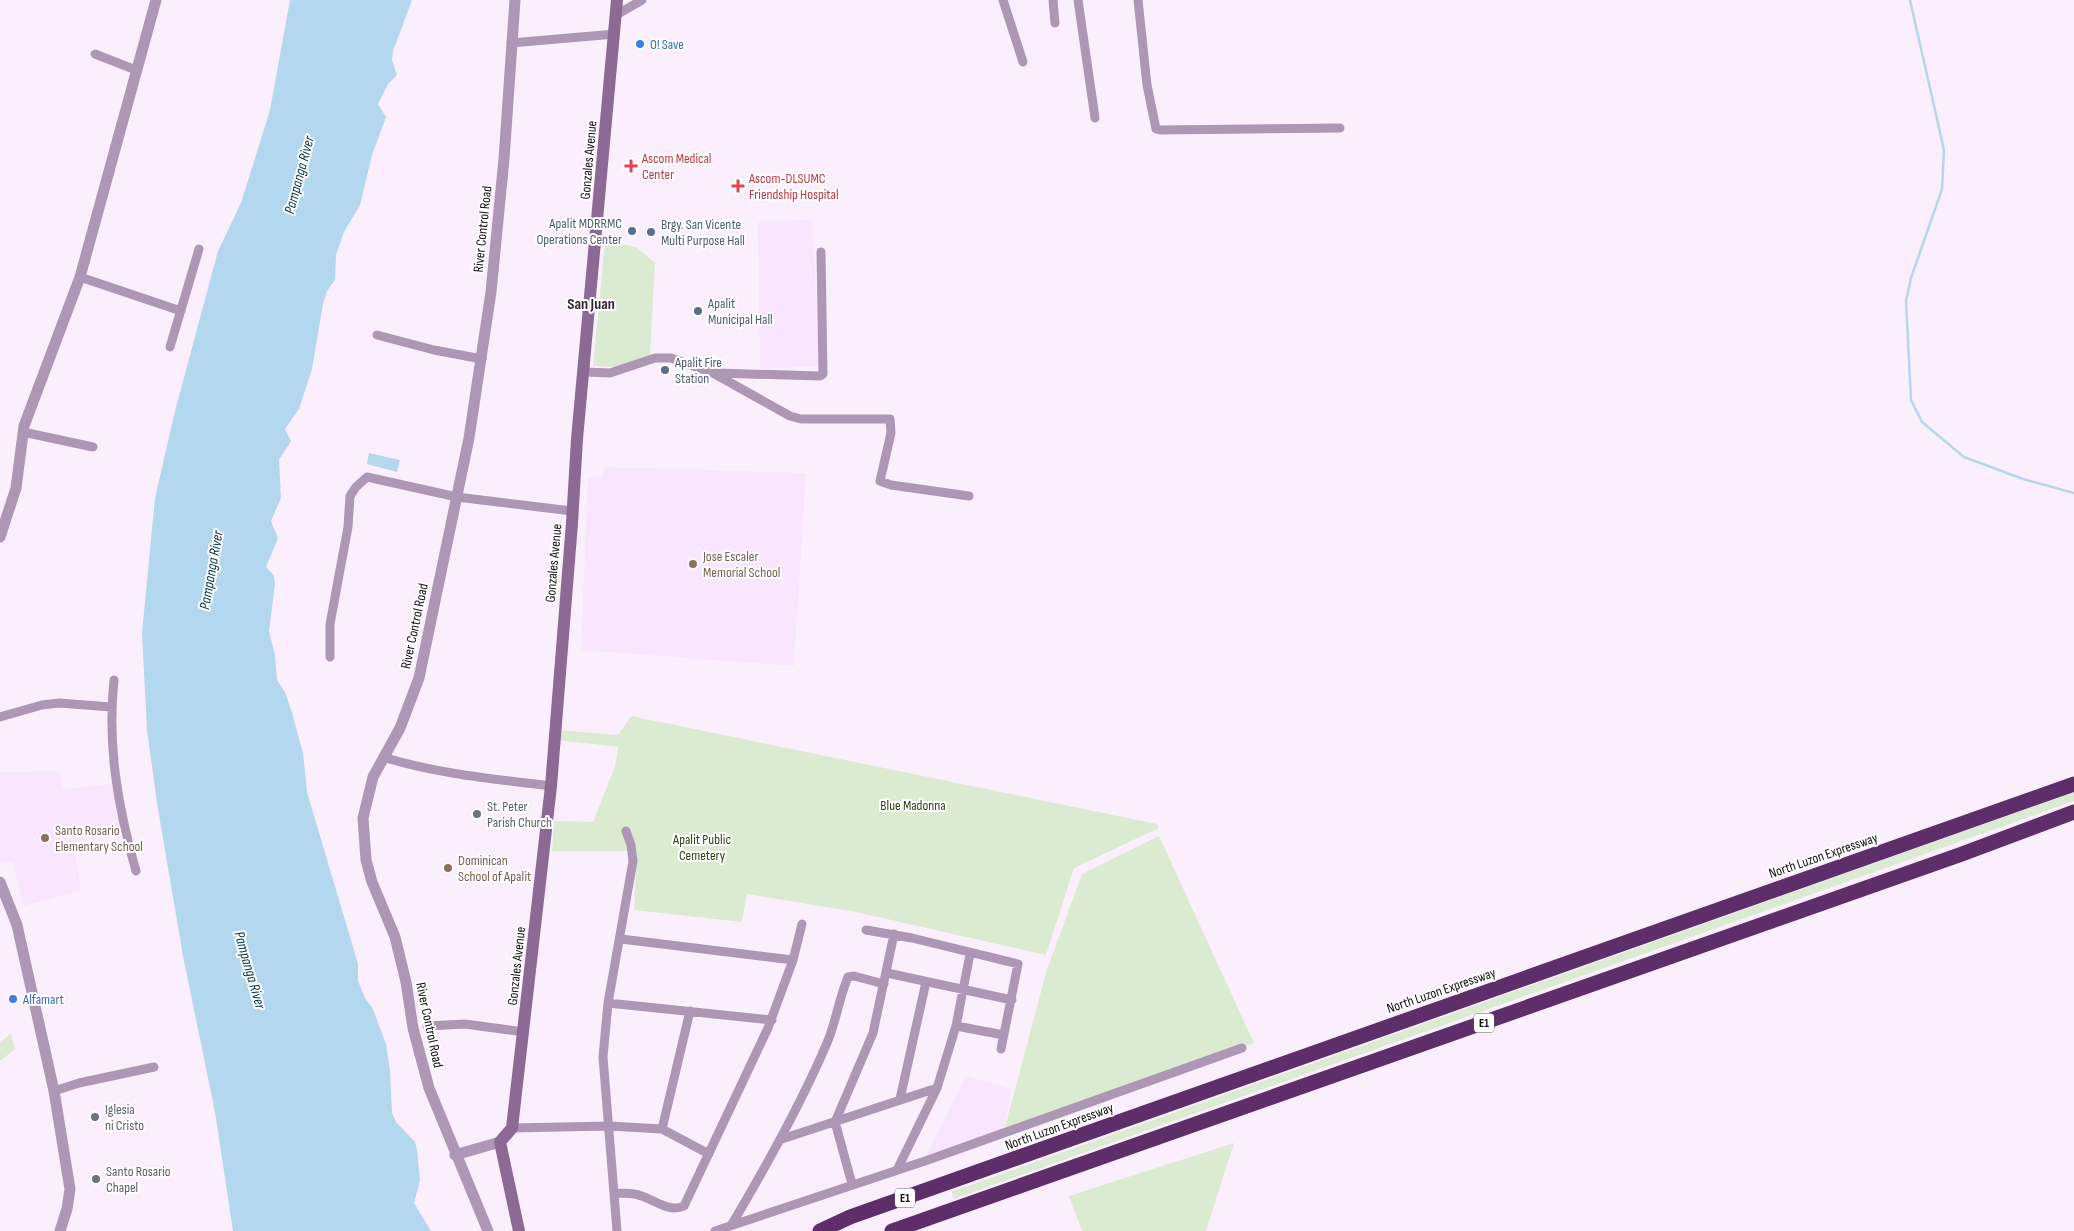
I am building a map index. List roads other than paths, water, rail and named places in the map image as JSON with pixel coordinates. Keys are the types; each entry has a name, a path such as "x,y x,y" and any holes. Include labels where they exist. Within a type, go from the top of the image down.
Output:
{"highway":[{"name":"North Luzon Expressway","path":"820,1231 867,1211 2074,784"},
{"name":"E1","path":"892,1231 1831,900 2074,812"}],"main road":[{"name":"Gonzales Avenue","path":"512,1128 551,786 572,511 617,0"},
{"path":"512,1128 500,1142 519,1231"}],"street":[{"path":"0,537 16,488 23,432 47,360 80,277 156,0"},
{"name":"River Control Road","path":"488,1231 455,1155 429,1088 413,1028 406,982 395,937 372,882 366,860 363,818 373,777 404,719 418,678 457,497 482,359 504,159 515,0"},
{"path":"616,15 642,0"},
{"path":"1003,0 1023,62"},
{"path":"1053,0 1055,23"},
{"path":"1078,0 1095,118"},
{"path":"1138,0 1147,85 1156,129 1340,128"},
{"path":"511,43 614,34"},
{"path":"95,54 136,70"},
{"path":"170,347 199,249"},
{"path":"713,373 820,376 823,374 821,252"},
{"path":"80,277 181,311"},
{"path":"377,336 482,359"},
{"path":"584,372 610,373 655,358 671,358 713,373 790,416 801,418 890,419 891,433 880,482 969,496"},
{"path":"23,432 93,448"},
{"path":"330,657 330,624 348,527 350,496 356,487 367,478 457,497 572,511"},
{"path":"114,680 111,707 112,740 122,823 136,871"},
{"path":"0,717 42,705 59,703 111,707"},
{"path":"384,757 412,766 473,777 551,786"},
{"path":"617,1231 603,1057 608,1003 621,939 633,861 631,845 626,831"},
{"path":"0,882 17,925 54,1091 70,1189 67,1209 60,1231"},
{"path":"614,1193 636,1194 678,1209 684,1206 772,1020 793,960 802,924"},
{"path":"866,930 894,934 970,954 1018,964 1012,1000 1000,1048"},
{"path":"852,1184 835,1122 873,1033 894,934"},
{"path":"621,939 793,960"},
{"path":"897,1170 938,1088 956,1026 970,954"},
{"path":"887,973 1012,1000"},
{"path":"732,1224 782,1138 832,1033 848,977 854,976 884,984"},
{"path":"900,1099 926,982"},
{"path":"608,1003 772,1020"},
{"path":"662,1129 690,1011"},
{"path":"427,1026 466,1024 524,1032"},
{"path":"956,1026 1004,1035"},
{"path":"715,1231 897,1170 1242,1048"},
{"path":"54,1091 79,1083 154,1067"},
{"path":"782,1138 938,1088"},
{"path":"512,1128 609,1126 662,1129 709,1154"},
{"path":"455,1155 500,1142"}],"water":[{"name":"Pampanga River","path":"290,0 412,0 393,51 392,60 397,75 388,84 378,104 386,117 372,155 360,205 344,232 336,255 335,280 327,291 323,304 312,369 299,409 285,429 291,441 279,460 281,498 271,521 278,538 266,567 274,576 275,584 269,631 275,655 277,680 285,692 303,753 307,792 358,964 358,981 365,998 373,1009 386,1044 390,1071 392,1113 396,1122 415,1142 420,1180 414,1203 431,1231 233,1231 215,1112 183,956 157,803 147,730 142,633 155,498 175,411 218,251 241,203 270,110"},
{"path":"369,453 400,460 397,472 367,464"}],"waterway":[{"path":"1910,0 1944,150 1942,189 1911,278 1906,301 1911,400 1922,422 1964,457 2023,479 2074,493"}],"place":[{"name":"O! Save","path":"640,44"},
{"name":"Ascom Medical Center","path":"631,166"},
{"name":"Ascom-DLSUMC Friendship Hospital","path":"738,186"},
{"name":"Apalit MDRRMC Operations Center","path":"632,231"},
{"name":"Brgy. San Vicente Multi Purpose Hall","path":"651,232"},
{"name":"Apalit Municipal Hall","path":"698,311"},
{"name":"Apalit Fire Station","path":"665,370"},
{"name":"Jose Escaler Memorial School","path":"693,564"},
{"name":"St. Peter Parish Church","path":"477,814"},
{"name":"Santo Rosario Elementary School","path":"45,838"},
{"name":"Dominican School of Apalit","path":"448,868"},
{"name":"Alfamart","path":"13,999"},
{"name":"Iglesia ni Cristo","path":"95,1117"},
{"name":"Santo Rosario Chapel","path":"96,1179"}],"district":[{"name":"San Juan","path":"591,303"}],"park label":[{"name":"Blue Madonna","path":"913,805"},
{"name":"Apalit Public Cemetery","path":"702,848"}]}
